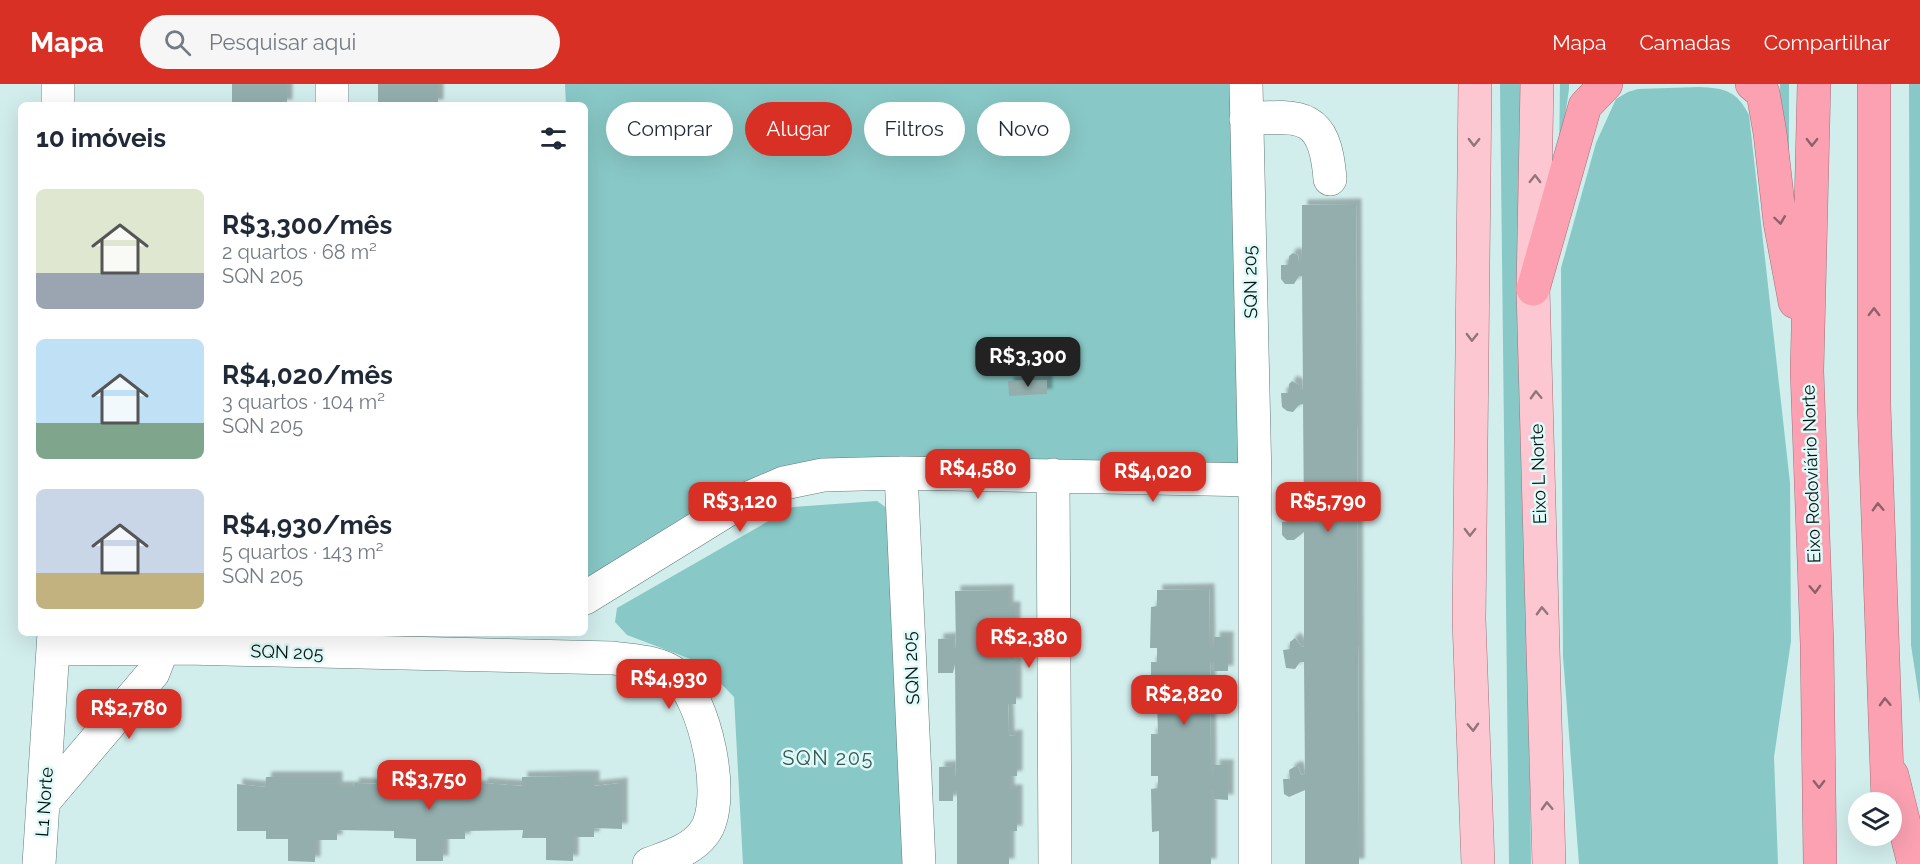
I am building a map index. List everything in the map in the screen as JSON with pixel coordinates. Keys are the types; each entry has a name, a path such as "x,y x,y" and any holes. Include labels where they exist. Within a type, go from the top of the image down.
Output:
{"highway":[{"name":"Eixo Rodoviário Norte","path":"1814,84 1807,371 1817,644 1820,864"},
{"path":"1874,84 1874,405 1888,792"},
{"path":"1759,87 1770,133 1780,222 1807,371"},
{"path":"1533,289 1592,91"},
{"path":"1887,751 1914,864"},
{"path":"1888,846 1889,864"}],"main road":[{"path":"1475,84 1469,620 1479,864"},
{"name":"Eixo L Norte","path":"1537,84 1533,289 1549,864"}],"street":[{"path":"58,84 58,102"},
{"path":"332,84 332,102"},
{"name":"SQN 205","path":"1246,84 1255,480 1255,864"},
{"path":"1246,119 1295,117 1311,124 1323,138 1328,153 1330,179"},
{"path":"588,596 742,501 784,483 823,475 902,473 1255,480"},
{"name":"SQN 205","path":"902,473 919,864"},
{"path":"1053,475 1055,864"},
{"name":"SQN 205","path":"54,641 163,644 518,646 613,658 667,669 682,682 694,703 705,736 711,766 713,808 704,833 682,851 649,864"},
{"name":"L1 Norte","path":"39,864 54,641"},
{"path":"45,800 153,673 163,644"}],"shaded area":[{"path":"565,84 1242,84 1249,492 796,469 588,584 588,102 566,102"},
{"path":"1500,84 1525,84 1523,216 1531,864 1509,864"},
{"path":"1560,84 1569,84 1569,89 1559,158"},
{"path":"1780,84 1789,84 1789,175 1781,176"},
{"path":"1909,84 1920,84 1920,704 1911,645"},
{"path":"1716,88 1729,92 1740,101 1749,115 1790,483 1791,641 1774,757 1778,864 1579,864 1563,656 1561,268 1596,143 1616,99 1638,89"},
{"path":"877,501 888,509 908,864 743,864 734,697 701,663 627,635 615,622 617,608 793,507"}],"building":[{"path":"232,84 287,84 287,102 232,102"},
{"path":"378,84 438,84 438,102 378,102"},
{"path":"1356,204 1359,864 1305,864 1305,790 1289,797 1284,794 1283,779 1290,779 1289,770 1294,767 1298,767 1301,775 1305,774 1304,662 1300,662 1295,669 1286,668 1283,650 1290,649 1290,642 1295,638 1304,647 1304,532 1294,540 1287,540 1282,535 1282,522 1289,521 1289,513 1294,509 1299,512 1300,518 1304,518 1303,404 1293,412 1287,411 1282,407 1281,393 1288,393 1289,384 1292,381 1299,385 1299,390 1303,390 1302,276 1299,276 1294,284 1285,284 1281,279 1281,265 1288,265 1289,256 1293,253 1298,255 1299,262 1302,262 1302,205"},
{"path":"1047,380 1047,394 1009,396 1008,381"},
{"path":"1209,589 1210,648 1214,648 1214,637 1228,637 1228,671 1214,671 1214,662 1210,662 1211,775 1214,775 1214,765 1228,765 1228,800 1214,799 1214,790 1211,790 1211,864 1159,864 1159,831 1152,832 1151,789 1158,788 1158,776 1151,776 1151,734 1158,734 1157,703 1151,703 1151,662 1157,662 1157,648 1150,648 1151,607 1157,606 1157,590"},
{"path":"1008,590 1008,607 1015,607 1015,648 1008,648 1009,662 1016,662 1016,704 1008,704 1009,736 1017,735 1017,776 1009,777 1009,790 1017,790 1017,831 1009,831 1009,864 957,864 957,791 953,791 953,801 939,801 939,767 954,766 954,776 956,776 955,663 953,673 938,673 938,639 953,638 953,648 956,648 955,591"},
{"path":"594,776 594,786 622,783 622,829 594,828 594,837 573,837 573,861 546,860 546,838 522,838 523,830 465,831 465,839 443,839 443,861 416,861 416,839 394,838 394,831 337,830 337,840 315,840 315,862 288,861 288,839 266,839 266,831 237,831 237,784 265,787 266,777 337,777 337,787 353,787 354,783 394,787 394,777 466,777 465,786 482,786 482,783 522,786 522,777"}],"district":[{"name":"SQN 205","path":"828,758"}]}
